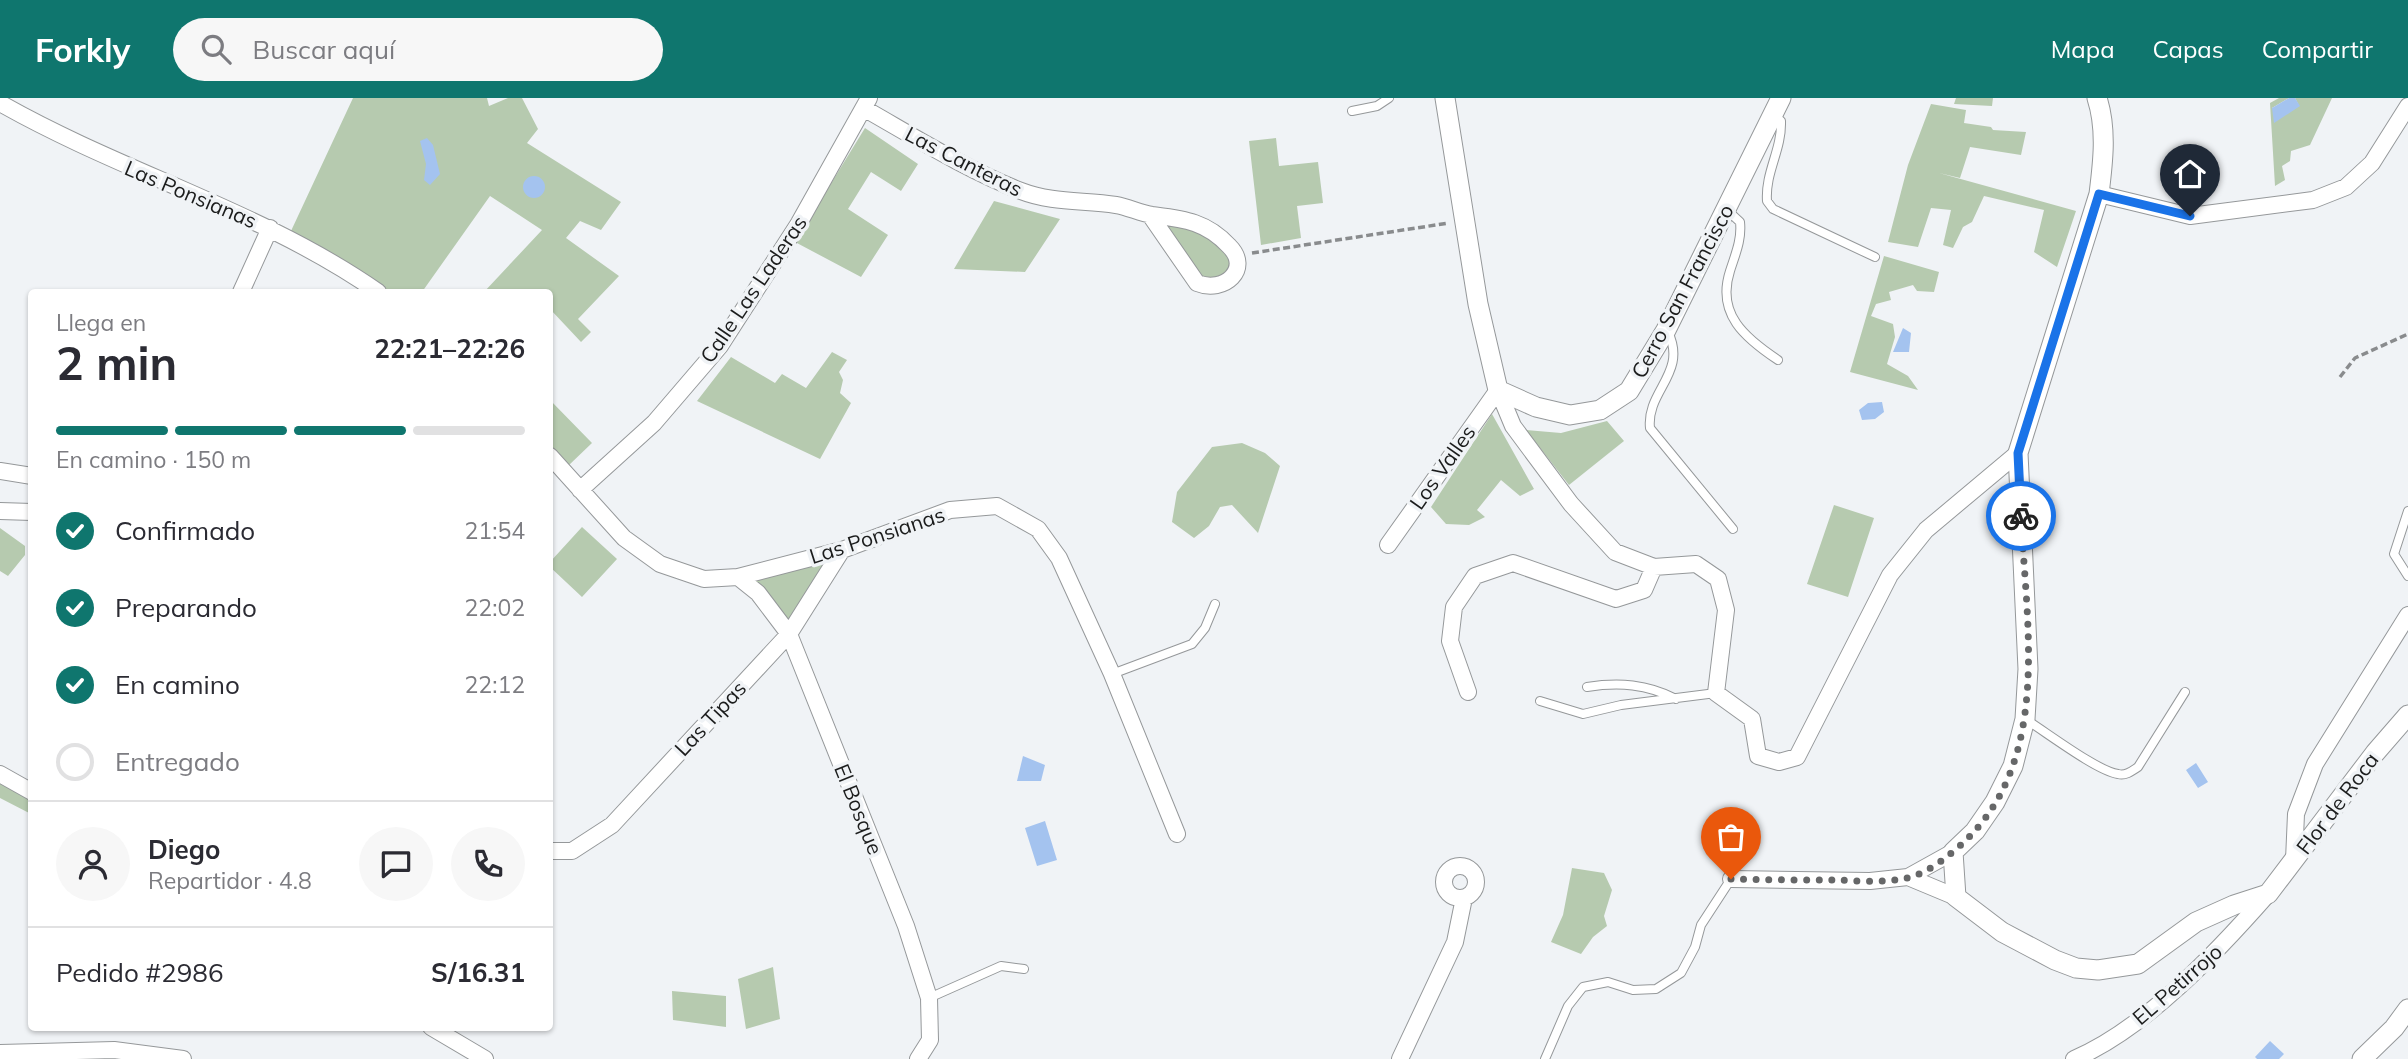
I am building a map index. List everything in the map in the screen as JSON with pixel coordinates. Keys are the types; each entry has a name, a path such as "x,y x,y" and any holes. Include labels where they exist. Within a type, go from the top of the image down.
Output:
{"street":[{"path":"1445,98 1478,304 1498,390 1513,426 1580,514 1615,552 1654,567 1696,564 1718,579 1726,610 1716,693 1752,719 1758,756 1779,762 1797,757 1890,575 1926,530 2018,453"},
{"path":"1731,879 1870,881 1908,877 1953,852 1975,831 1995,802 2013,766 2025,719 2028,669 2018,453 2099,194 2104,151 2102,113 2097,98"},
{"name":"Las Ponsianas","path":"0,103 45,129 131,169 270,228 346,270 374,289"},
{"name":"Las Canteras","path":"867,104 971,168 1023,192 1065,202 1116,205 1150,215 1184,217 1226,243 1235,256"},
{"name":"Calle Las Laderas","path":"580,490 654,423 720,346 799,223 867,104"},
{"name":"Cerro San Francisco","path":"1498,390 1536,407 1570,415 1600,410 1629,391 1666,330 1777,106"},
{"path":"2099,194 2190,216 2313,200 2346,187 2372,163 2408,106"},
{"path":"1150,215 1197,283 1208,288 1222,286 1229,281 1237,263 1235,256"},
{"path":"242,289 270,228"},
{"name":"Los Valles","path":"1388,545 1498,390"},
{"name":"Las Ponsianas","path":"553,459 625,538 660,564 704,579 738,577 842,550 950,510 997,506 1038,528 1059,558 1112,674 1177,834"},
{"path":"0,471 28,475"},
{"path":"0,511 28,512"},
{"name":"Las Tipas","path":"553,851 572,852 612,825 789,634 842,550"},
{"path":"1468,692 1450,641 1454,607 1475,576 1513,563 1616,599 1644,590 1654,567"},
{"name":"El Bosque","path":"738,577 758,593 789,634 906,926 929,998 930,1040 918,1059"},
{"path":"2294,860 2296,814 2315,764 2408,615"},
{"name":"Flor de Roca","path":"2268,894 2375,753 2408,715"},
{"path":"0,774 28,790"},
{"path":"1953,852 1956,897"},
{"path":"1908,877 1956,897 2027,947 2076,968 2098,970 2138,964 2196,922 2268,894"},
{"name":"EL Petirrojo","path":"2074,1059 2139,1019 2200,967 2268,894"},
{"path":"1400,1059 1455,942 1464,898"},
{"path":"2362,1059 2394,1028 2408,1009"},
{"path":"438,1031 485,1059"},
{"path":"0,1053 50,1055 114,1050 183,1059"}],"lane":[{"path":"1352,111 1377,106 1389,98"},
{"path":"1777,106 1782,141 1769,171 1766,201 1773,209 1875,257"},
{"path":"1725,208 1740,222 1741,235 1726,282 1726,306 1735,324 1751,343 1778,360"},
{"path":"1666,330 1674,344 1675,361 1649,415 1650,428 1733,529"},
{"path":"2408,511 2394,554 2408,576"},
{"path":"1112,674 1192,644 1205,628 1215,604"},
{"path":"1587,687 1613,683 1657,690 1676,699"},
{"path":"2025,719 2102,768 2116,774 2127,774 2138,767 2185,692"},
{"path":"1540,701 1583,714 1621,705 1716,693"},
{"path":"1545,1059 1568,1006 1583,988 1608,982 1633,990 1656,989 1686,968 1701,925 1731,879"},
{"path":"929,998 1001,966 1024,969"}],"path":[{"path":"1235,256 1465,221"},
{"path":"2340,377 2355,358 2408,334"}],"green space":[{"path":"353,98 487,98 489,106 508,98 522,98 538,129 527,143 621,202 601,230 580,221 566,238 619,276 578,319 591,332 581,342 553,312 553,289 487,289 542,230 490,196 424,289 386,289 291,231"},
{"path":"1956,98 1993,98 1992,106 1954,104"},
{"path":"2279,98 2289,98 2272,108 2299,106 2295,98 2332,98 2310,145 2291,151 2290,161 2282,166 2285,180 2275,186 2270,103"},
{"path":"1931,104 1966,110 1964,123 1991,127 1993,130 2026,132 2021,155 1970,147 1960,178 1939,173 2076,211 2057,267 2034,252 2044,210 1984,196 1972,222 1963,227 1953,248 1943,245 1951,210 1931,208 1918,247 1888,242 1908,165"},
{"path":"865,128 918,164 901,191 871,172 848,209 888,235 861,277 795,242"},
{"path":"1276,138 1279,166 1318,162 1323,203 1297,206 1301,238 1261,245 1249,141"},
{"path":"994,201 1060,219 1025,272 954,269"},
{"path":"1150,215 1206,229 1237,263 1208,288"},
{"path":"1884,256 1939,272 1934,292 1917,291 1913,285 1889,292 1891,300 1876,304 1871,316 1893,324 1895,337 1887,364 1908,376 1918,390 1850,372"},
{"path":"832,352 847,360 839,372 843,380 840,393 851,403 820,459 697,401 731,357 775,383 782,374 806,388"},
{"path":"553,403 592,443 568,466 553,450"},
{"path":"1492,414 1534,489 1520,496 1501,480 1477,510 1485,517 1469,525 1446,524 1431,507"},
{"path":"1607,421 1624,441 1569,485 1526,430 1561,433"},
{"path":"1242,443 1265,453 1280,466 1258,533 1232,505 1220,507 1209,526 1194,538 1172,522 1177,492 1212,447"},
{"path":"1834,505 1874,518 1848,597 1807,584"},
{"path":"582,527 617,559 582,597 553,570 553,559"},
{"path":"0,528 25,546 25,555 8,576 0,571"},
{"path":"842,550 789,634 738,577"},
{"path":"0,779 28,796 28,812 0,798"},
{"path":"1572,868 1604,873 1612,890 1604,916 1607,926 1593,937 1581,954 1551,942 1563,915"},
{"path":"773,967 780,1019 746,1029 738,979"},
{"path":"672,991 726,996 726,1027 673,1020"}],"water":[{"path":"2289,98 2295,98 2300,106 2274,123 2272,108"},
{"path":"427,138 433,145 440,174 430,185 424,180 426,164 420,141"},
{"path":"534,176 542,179 545,187 542,195 534,198 526,195 523,187 526,179"},
{"path":"1903,328 1911,333 1909,352 1893,352"},
{"path":"1882,402 1884,412 1875,419 1862,420 1859,410 1868,403"},
{"path":"1023,756 1045,765 1041,781 1017,781"},
{"path":"2196,763 2208,782 2198,788 2186,770"},
{"path":"1045,821 1057,860 1037,866 1025,828"},
{"path":"2270,1041 2284,1054 2279,1059 2257,1059 2255,1057"}],"way so far":[{"path":"1731,879 1870,881 1908,877 1953,852 1975,831 1995,802 2013,766 2025,719 2028,669 2021,516"}],"route":[{"path":"2021,516 2018,453 2099,194 2190,216"}]}
